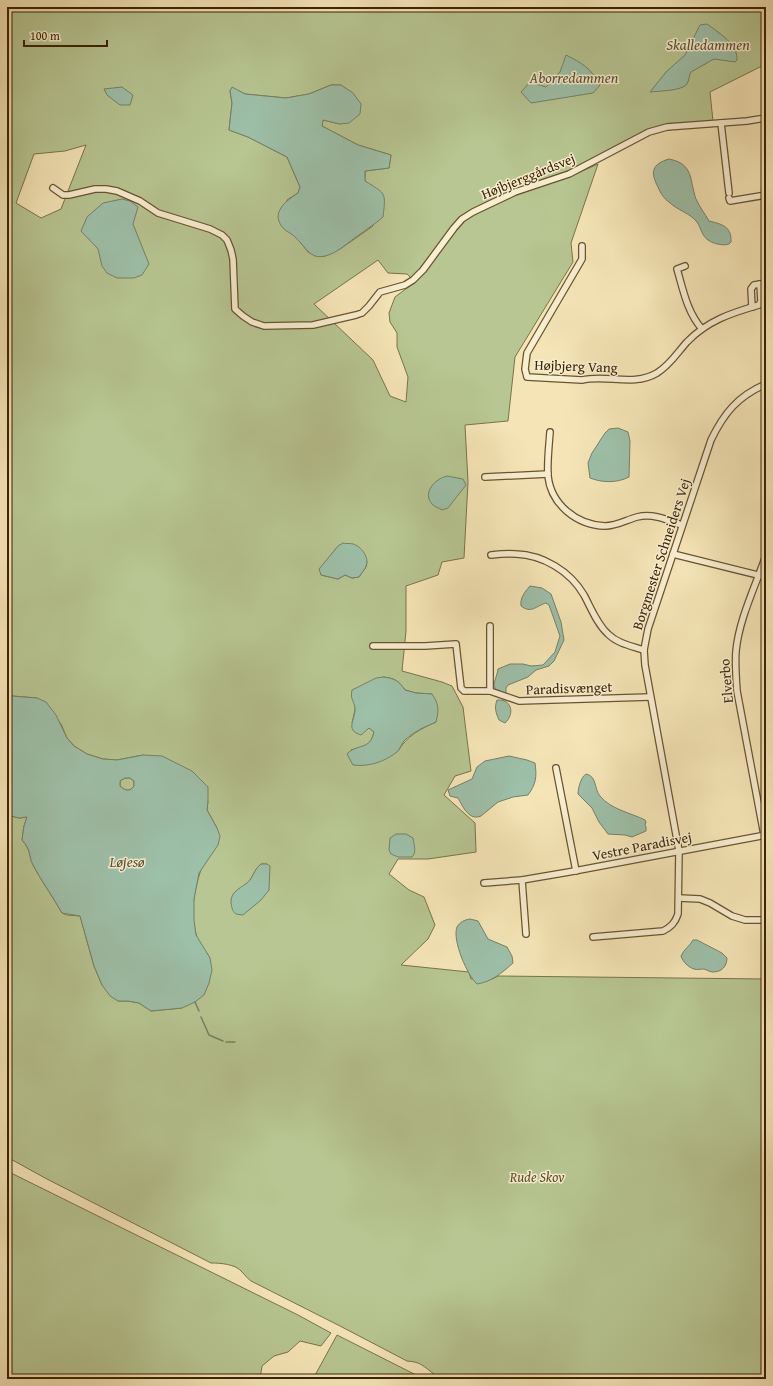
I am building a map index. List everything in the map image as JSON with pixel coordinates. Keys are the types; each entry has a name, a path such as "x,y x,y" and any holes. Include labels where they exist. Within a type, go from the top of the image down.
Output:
{"street":[{"name":"Højbjerggårdsvej","path":"53,188 63,195 95,189 117,191 140,201 158,213 210,229 222,235 227,240 233,259 235,309 252,322 264,326 313,325 362,312 380,292 406,285 423,270 462,219 473,212 515,192 569,174 649,132 667,127 766,118"},
{"path":"721,123 730,201 766,195"},
{"name":"Højbjerg Vang","path":"582,246 582,259 527,353 525,369 527,377 582,380 590,378 630,380 644,378 657,373 669,364 687,342 702,329 733,312 752,307"},
{"path":"685,266 677,268 691,314 694,321 702,329"},
{"path":"763,283 761,301 759,305 752,307 751,289 754,285 763,283"},
{"name":"Borgmester Schneiders Vej","path":"593,937 663,931 670,928 675,922 678,914 679,851 650,697 644,650 648,629 682,525 711,440 718,424 739,400 751,391 766,384"},
{"path":"550,432 548,474 550,485 554,496 569,514 581,520 605,526 618,524 637,517 648,515 682,525"},
{"path":"486,477 548,474"},
{"path":"491,554 516,554 530,556 544,560 559,568 572,579 583,593 607,634 621,643 644,650"},
{"path":"673,554 766,577"},
{"name":"Elverbo","path":"765,835 737,691 735,667 739,634 766,554"},
{"path":"490,626 490,691"},
{"name":"Paradisvænget","path":"373,646 425,646 456,644 461,688 464,691 490,691 519,701 650,697"},
{"path":"556,768 576,871"},
{"name":"Vestre Paradisvej","path":"484,883 522,880 576,871 765,835"},
{"path":"522,880 526,934"},
{"path":"678,898 700,899 732,916 745,920 766,920"}],"green space":[{"name":"Rude Skov","path":"7,7 766,7 766,64 710,92 713,121 665,125 570,170 514,190 460,217 412,279 407,274 388,273 378,260 314,304 373,360 390,396 406,402 408,377 397,347 397,333 390,322 389,313 395,297 415,282 464,221 474,214 514,196 571,176 598,164 571,243 573,262 515,357 508,421 465,425 468,482 464,558 442,562 438,575 406,586 406,631 402,671 452,686 463,707 471,771 455,776 444,795 475,823 476,852 428,859 398,859 389,874 409,890 424,897 435,925 428,939 401,965 469,972 471,979 492,979 498,976 766,979 766,1379 444,1379 433,1374 420,1364 407,1361 251,1281 236,1267 211,1263 7,1157 7,909 10,901 7,884 7,815 19,818 27,817 22,840 29,850 33,865 62,913 80,916 94,966 102,985 118,1001 139,1003 151,1011 182,1008 210,958 196,934 193,920 193,907 198,880 217,828 207,810 208,801 143,755 117,760 103,759 87,754 74,746 67,738 61,724 37,698 7,697","holes":["331,85 341,85 340,124 323,120 322,126 358,145 391,155 389,168 365,171 365,181 373,226 340,249 325,256 316,256 308,252 296,237 284,228 287,200 298,193 300,187 287,157 248,137 229,130 232,103 230,91 232,88 245,94 286,98 309,94","86,145 61,209 41,218 16,203 34,154 65,151","338,546 367,561 366,567 359,577 352,578 345,575 338,579 321,575 320,569","383,677 387,677 396,680 405,690 416,693 432,694 436,722 414,734 405,741 398,751 351,750 369,743 374,732 369,728 352,723 355,706","261,864 267,864 231,900 235,893 250,880"]},
{"path":"125,778 130,778 134,781 134,786 129,790 126,790 120,786 120,781"},
{"path":"7,1171 298,1315 331,1333 321,1346 300,1341 288,1352 274,1356 262,1366 260,1379 7,1379"},
{"path":"337,1335 424,1379 313,1379"}],"water":[{"name":"Skalledammen","path":"707,24 727,39 734,49 737,60 735,62 714,59 691,72 688,83 684,86 664,91 650,92 666,72 685,55 700,25"},
{"name":"Aborredammen","path":"566,55 586,67 593,74 600,85 593,93 531,103 521,92 530,82 546,87 560,72"},
{"path":"331,85 341,85 353,93 361,104 360,114 349,123 340,124 323,120 322,126 358,145 391,155 389,168 365,171 365,181 383,194 383,217 339,250 330,255 320,257 308,252 295,237 284,229 278,218 281,208 298,193 300,187 287,157 248,137 229,130 232,103 230,91 232,87 245,94 286,98 309,94"},
{"path":"122,87 133,95 130,105 120,105 107,95 104,89"},
{"path":"669,159 677,161 687,169 696,199 709,221 728,229 731,237 731,242 729,244 718,244 708,240 694,219 672,205 662,195 655,182 653,173 654,169 659,163"},
{"path":"122,199 130,201 138,207 133,224 149,264 142,275 134,278 117,278 107,273 102,266 98,249 81,231 87,217 103,203"},
{"path":"618,428 628,432 630,441 629,477 610,482 590,478 588,463 592,453 609,429"},
{"path":"447,476 463,479 466,485 448,508 442,510 434,506 428,496 434,483"},
{"path":"343,543 356,545 362,550 367,559 364,570 359,577 352,578 345,575 338,579 321,575 319,569 338,546"},
{"path":"530,586 542,588 551,594 561,622 564,640 554,661 549,666 536,670 528,677 508,685 506,688 506,694 496,690 494,684 498,669 510,664 523,664 531,666 543,665 555,652 560,636 549,605 546,603 534,609 528,609 521,606 521,600"},
{"path":"383,677 396,680 405,690 416,693 432,694 438,707 436,722 411,735 404,741 397,752 387,759 371,764 353,765 347,754 370,742 374,732 369,728 361,735 353,730 352,724 355,708 352,698 352,690 376,678"},
{"name":"Løjesø","path":"7,697 37,698 46,702 56,715 67,738 74,746 87,754 103,759 117,760 143,755 162,756 192,771 208,787 207,810 220,836 218,845 199,873 194,899 194,920 196,935 210,958 212,970 204,995 195,1002 182,1008 151,1011 139,1003 118,1001 110,996 102,985 94,966 80,916 62,913 33,865 29,850 22,840 27,817 19,818 7,815","holes":["125,778 130,778 134,781 134,786 131,789 126,790 120,786 120,781"]},
{"path":"497,700 502,700 509,704 511,712 505,723 499,720 497,715"},
{"path":"509,756 535,763 535,780 528,795 513,797 498,802 481,816 477,817 473,817 467,812 458,798 450,796 448,790 472,779 477,767 485,761"},
{"path":"586,774 592,777 598,793 609,804 645,820 646,831 632,837 608,834 599,822 592,808 578,794 580,783"},
{"path":"396,834 406,834 413,838 415,851 412,857 398,857 391,854 389,850 390,838"},
{"path":"261,864 267,864 270,866 269,890 261,900 243,915 236,914 233,911 231,903 233,895 250,880"},
{"path":"470,919 478,921 488,939 507,947 512,956 513,963 496,976 477,984 473,980 461,957 456,933 459,924"},
{"path":"693,940 697,940 722,953 727,958 726,964 723,968 719,971 712,972 704,969 694,969 686,964 681,956"}],"waterway":[{"path":"195,1002 199,1011"},
{"path":"201,1017 209,1035 223,1041"},
{"path":"226,1042 235,1042"}]}
